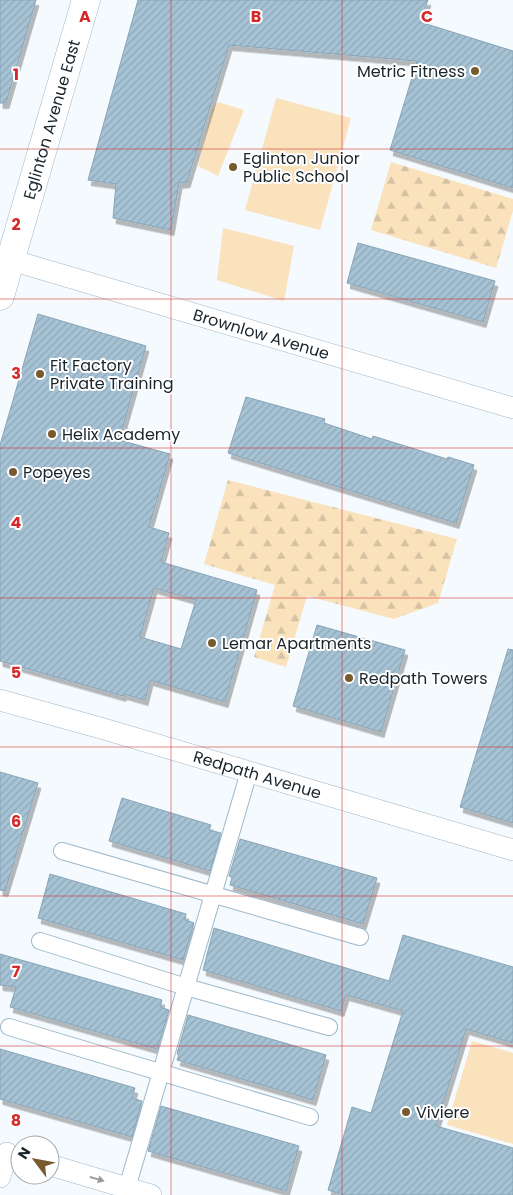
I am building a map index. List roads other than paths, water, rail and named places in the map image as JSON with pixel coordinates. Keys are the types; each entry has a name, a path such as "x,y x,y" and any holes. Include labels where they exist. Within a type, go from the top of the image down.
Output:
{"main road":[{"name":"Eglinton Avenue East","path":"0,296 86,0"}],"street":[{"name":"Brownlow Avenue","path":"11,260 513,408"},
{"name":"Redpath Avenue","path":"0,700 513,850"},
{"path":"127,1188 249,772"},
{"path":"62,851 360,937"},
{"path":"40,941 186,987 329,1027"},
{"path":"9,1028 310,1117"},
{"path":"0,1178 9,1154"},
{"path":"60,1168 151,1195"}],"place":[{"name":"Metric Fitness","path":"475,71"},
{"name":"Eglinton Junior Public School","path":"233,167"},
{"name":"Fit Factory Private Training","path":"40,374"},
{"name":"Helix Academy","path":"52,434"},
{"name":"Popeyes","path":"13,472"},
{"name":"Lemar Apartments","path":"212,643"},
{"name":"Redpath Towers","path":"349,678"},
{"name":"Viviere","path":"406,1112"}]}
